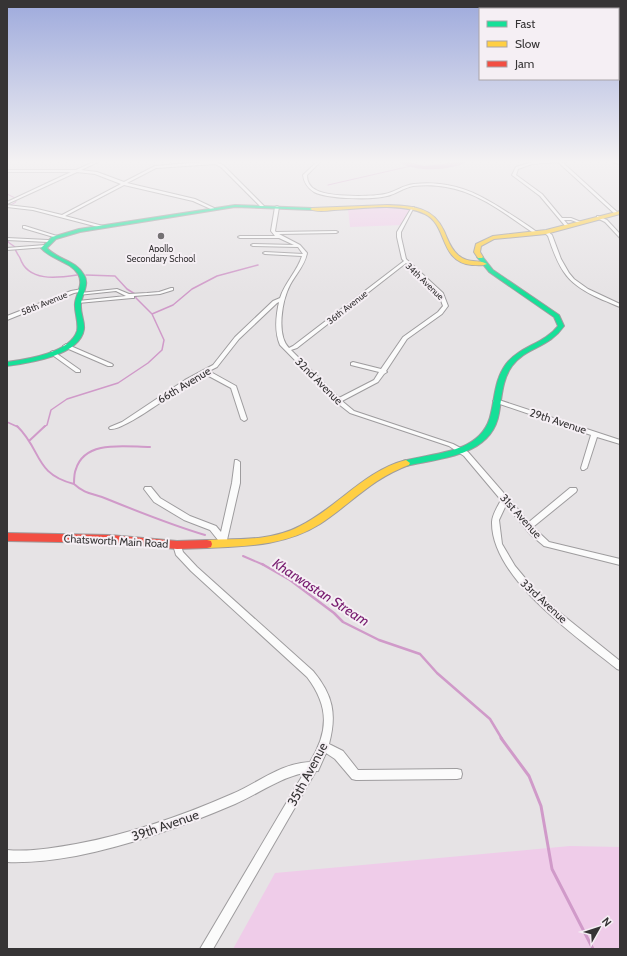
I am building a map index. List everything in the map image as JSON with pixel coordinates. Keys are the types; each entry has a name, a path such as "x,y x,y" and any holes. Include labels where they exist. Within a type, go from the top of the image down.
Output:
{"street":[{"path":"11,206 63,216 102,227"},
{"path":"63,216 83,206"},
{"path":"205,206 213,209"},
{"path":"8,249 46,244 58,237 102,227 213,209 242,206 262,206 329,210 390,206 413,208 429,214 436,220 448,248 456,257 466,262 484,264"},
{"path":"494,206 536,234"},
{"path":"549,206 567,226"},
{"path":"610,206 618,213"},
{"path":"277,207 273,229 276,235 299,246 305,255"},
{"name":"34th Avenue","path":"338,401 372,385 384,372 406,338 440,313 446,306 444,298 437,290 405,262 399,232 413,208"},
{"path":"484,264 477,250 482,242 497,238 546,232 579,222 618,213"},
{"path":"598,217 605,220 620,237"},
{"path":"560,219 571,219 579,222"},
{"path":"24,227 58,237"},
{"path":"240,237 336,232"},
{"path":"546,232 550,235 561,265 575,282 587,290 620,306"},
{"path":"7,239 46,244"},
{"path":"7,364 53,353 75,340 80,330 80,295 83,280 80,272 48,253 45,250 46,244"},
{"path":"253,244 299,246"},
{"path":"265,253 305,255"},
{"name":"32nd Avenue","path":"305,255 282,299 279,337 282,345 338,401 352,412 460,450"},
{"name":"36th Avenue","path":"288,350 295,347 405,262"},
{"name":"Chatsworth Main Road","path":"7,538 103,539 177,545 224,541 268,540 289,535 308,527 320,519 358,487 375,476 413,460 460,450 480,441 491,430 495,420 499,385 504,373 514,359 526,350 556,334 561,326 557,316 551,311 496,275 484,264"},
{"path":"80,295 117,290 135,296 160,293 171,289"},
{"name":"58th Avenue","path":"7,318 72,292 80,295"},
{"path":"80,295 156,296"},
{"name":"66th Avenue","path":"112,428 124,423 187,381 206,372 218,364 237,338 275,302 282,299"},
{"path":"66,346 110,365"},
{"path":"53,353 78,371"},
{"path":"353,364 384,372"},
{"path":"206,372 234,387 244,419"},
{"name":"29th Avenue","path":"496,401 620,442"},
{"path":"584,468 595,433"},
{"name":"31st Avenue","path":"460,450 470,457 540,538 554,547 620,562"},
{"path":"224,541 236,483 237,462"},
{"path":"148,489 158,500 187,518 212,528 224,541"},
{"path":"529,526 574,490"},
{"name":"33rd Avenue","path":"505,499 495,514 494,525 496,540 504,556 529,590 620,666"},
{"name":"35th Avenue","path":"177,545 179,553 194,569 317,681 325,695 329,712 327,737 314,767 206,949"},
{"path":"324,746 339,755 356,775 457,774"},
{"name":"39th Avenue","path":"7,856 37,856 118,841 185,819 243,795 301,767 314,767"}],"shaded area":[{"path":"390,206 413,208 402,225 350,227 348,209"},
{"path":"570,846 620,847 620,949 233,949 275,873"}],"waterway":[{"path":"9,240 8,242 15,247 16,252 24,266 36,275 44,277 77,275"},
{"path":"152,314 173,305 192,289 217,276 258,265"},
{"path":"86,275 115,276 127,289 135,294 136,298 152,314"},
{"path":"44,427 47,425 51,410 67,399 118,383 148,363 162,350 164,340 152,314"},
{"path":"7,422 18,427"},
{"path":"29,441 45,426"},
{"path":"18,427 29,441"},
{"path":"29,441 45,468 61,480 74,484"},
{"name":"Kharwastan Stream","path":"74,484 74,474 76,469 81,459 88,453 97,449 108,447 150,447"},
{"name":"Kharwastan Stream","path":"74,484 86,492 167,523 205,535"},
{"name":"Kharwastan Stream","path":"243,556 263,565"},
{"name":"Kharwastan Stream","path":"263,565 290,580 334,613 343,622 379,640 420,654 437,673 490,719 502,739"},
{"name":"Kharwastan Stream","path":"501,738 529,776 541,806 552,869 593,949"}],"traffic: fast":[{"path":"7,364 26,361 59,351 76,339 80,331 78,304 83,285 83,278 77,269 52,256 44,248 54,238 79,231 235,206 312,209"},
{"path":"406,463 461,450 474,445 484,437 491,427 499,387 503,375 510,364 522,353 550,338 561,326 557,316 491,271 480,257"}],"traffic: slow":[{"path":"312,209 371,206 415,209 427,213 433,218 438,224 452,252 458,258 468,263 484,264"},
{"path":"480,257 477,252 478,245 493,238 546,232 620,212"},
{"path":"207,544 268,540 292,534 329,513 378,475 391,468 406,463"}],"traffic: jam":[{"path":"7,537 110,539 177,545 207,544"}],"place":[{"name":"Apollo Secondary School","path":"161,236"}]}
